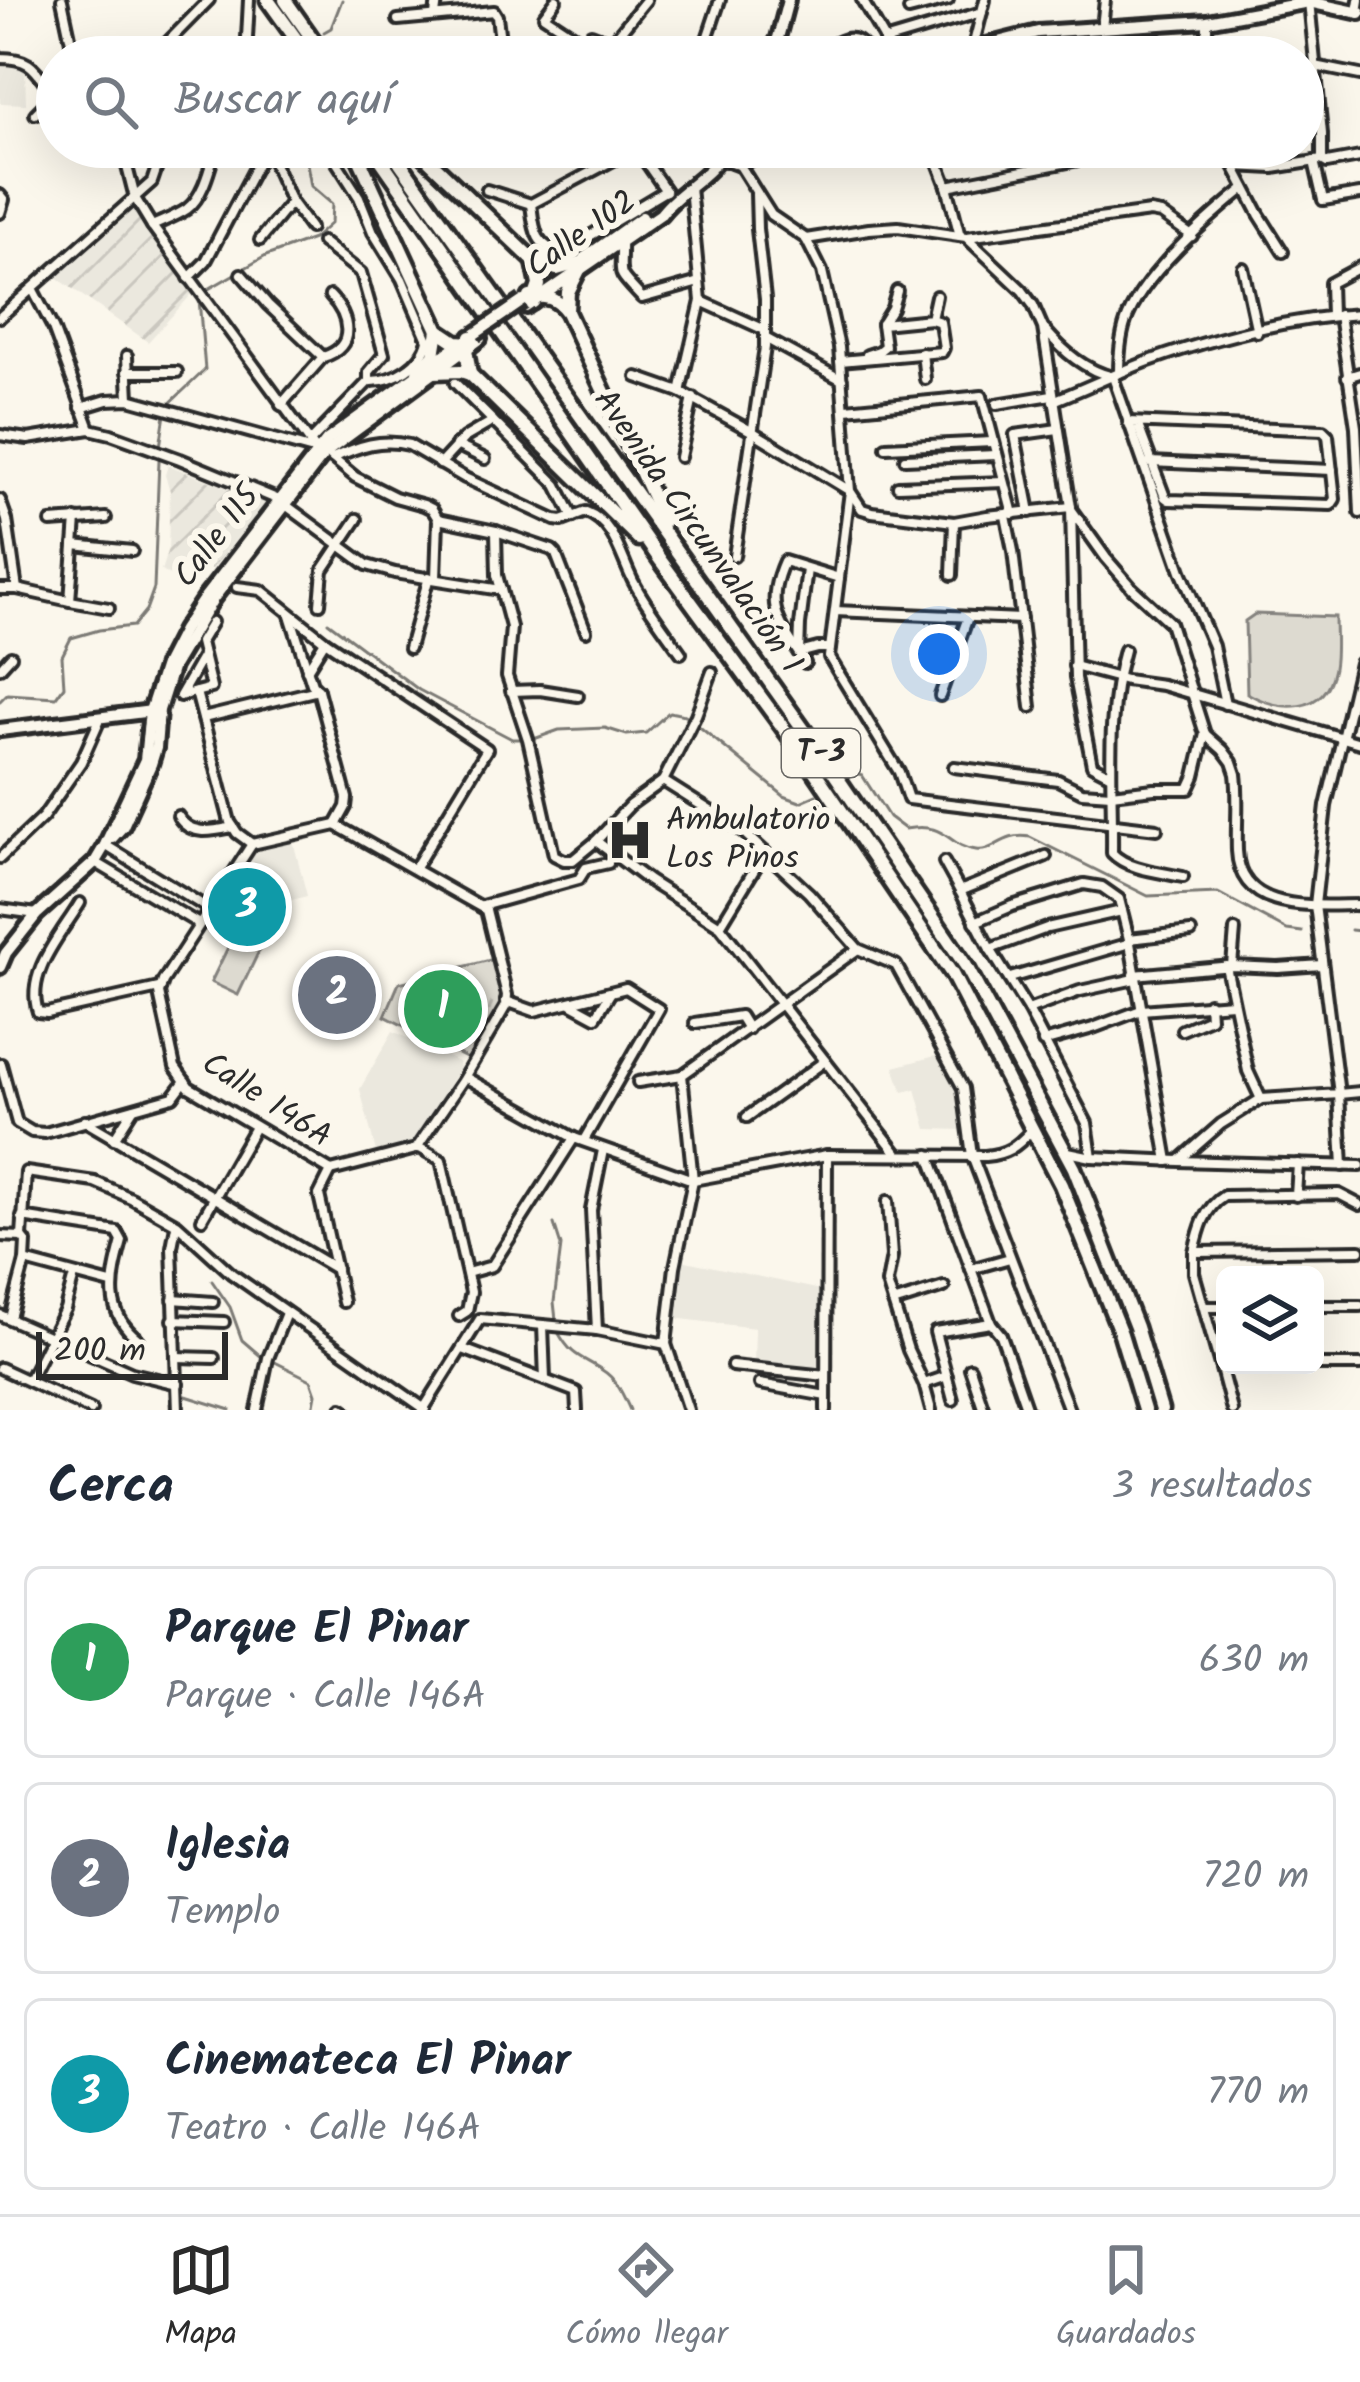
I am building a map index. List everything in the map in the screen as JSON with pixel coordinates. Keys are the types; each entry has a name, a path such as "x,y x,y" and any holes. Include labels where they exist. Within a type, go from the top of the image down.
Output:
{"main road":[{"path":"268,0 294,36"},
{"path":"284,0 310,36"},
{"path":"779,36 788,0"},
{"path":"1018,36 1207,21 1308,1 1359,8"},
{"path":"365,168 439,330 445,336 471,341 470,374"},
{"name":"Avenida Circunvalación 1","path":"387,168 661,561 809,763 952,974 1061,1185 1112,1312 1144,1410"},
{"name":"Avenida Circunvalación 1","path":"404,168 966,966 1066,1151 1136,1328 1161,1410"},
{"path":"437,168 534,261 557,268 578,267 568,292 567,312"},
{"name":"Calle 102","path":"471,341 690,187 708,168"},
{"name":"Calle 102","path":"578,267 661,214 667,200"},
{"path":"534,261 539,279 533,299 554,299 567,312 677,550"},
{"path":"418,372 434,355 439,330"},
{"name":"Calle 115","path":"0,967 3,953 106,845 145,760 165,664 183,630 327,440 418,372 471,341"},
{"name":"Calle 115","path":"321,451 471,341"},
{"path":"434,372 470,374 661,561"},
{"path":"0,730 154,711"}],"street":[{"path":"62,0 70,36"},
{"path":"174,36 209,0"},
{"path":"247,36 249,0"},
{"path":"435,15 437,0"},
{"path":"556,0 544,16 574,36"},
{"path":"708,36 720,0"},
{"path":"862,0 881,36"},
{"path":"909,10 948,0"},
{"path":"973,36 986,0"},
{"path":"1102,28 1106,0"},
{"path":"1308,1 1312,36"},
{"path":"616,36 640,3"},
{"path":"398,20 494,10 499,36"},
{"path":"901,36 982,12"},
{"path":"1207,21 1207,36"},
{"path":"0,58 18,58 36,71"},
{"path":"1324,68 1360,75"},
{"path":"1324,162 1360,157"},
{"path":"127,168 135,198 152,226 281,405 321,451 355,477 432,509 438,519 432,577 409,649"},
{"path":"0,317 152,182 157,168"},
{"path":"152,226 186,210 209,168"},
{"path":"189,278 206,261 256,168"},
{"path":"276,168 291,202 310,228"},
{"path":"340,168 402,278 428,340 420,358 393,377 369,381"},
{"path":"487,190 531,204 595,168"},
{"path":"531,204 534,232 552,251 563,252 667,200 649,168"},
{"path":"741,168 771,215 806,238 821,271 840,361 850,490 830,657 898,772 908,799 1157,829"},
{"path":"940,168 963,237 1022,290 1043,328 1071,508 1074,666 1092,765 1109,774"},
{"path":"947,186 1038,168"},
{"path":"1235,168 1283,252"},
{"path":"1319,168 1322,200 1360,194"},
{"path":"680,392 701,301 690,187"},
{"path":"1225,704 1213,646 1181,571 1116,375 1125,321 1140,291 1245,188"},
{"path":"734,556 765,334 757,194"},
{"path":"0,195 4,200 0,213"},
{"path":"260,240 291,202"},
{"path":"806,238 898,227 963,237 1150,212 1161,214 1192,236"},
{"path":"621,241 620,275 642,298 699,282"},
{"path":"321,451 384,351 361,273 322,242"},
{"path":"1243,268 1257,332"},
{"path":"1360,268 1330,283 1358,426 1360,513"},
{"path":"242,274 323,357"},
{"path":"33,290 53,328 90,429"},
{"path":"861,359 885,346 882,324 897,291"},
{"path":"281,405 323,357 342,346 346,333 342,309 330,296"},
{"path":"931,319 936,296"},
{"path":"701,301 842,380"},
{"path":"997,404 1053,398 1214,340 1360,314"},
{"path":"840,361 944,350 940,322 882,324"},
{"path":"1043,328 1076,360 1098,373 1116,375"},
{"path":"922,353 925,379"},
{"path":"128,356 129,399"},
{"path":"128,372 176,372"},
{"path":"1347,377 1360,373"},
{"path":"637,377 693,398 753,432 850,490 862,509 954,522 1071,508"},
{"path":"455,383 557,485 573,517"},
{"path":"845,410 980,395 985,400 1010,515 1031,707"},
{"path":"680,457 693,398"},
{"path":"81,408 129,399 321,451 390,441 409,445 555,520 586,512 599,518 615,538 634,583 681,653"},
{"path":"440,464 456,445 493,421"},
{"path":"1133,422 1323,430 1328,435 1335,499 1330,505 1169,500 1133,422"},
{"path":"0,435 42,438 90,429 111,434 283,502 367,565 501,590"},
{"path":"1030,512 1015,435 1058,429"},
{"path":"886,447 992,442"},
{"path":"456,445 485,459"},
{"path":"905,459 996,455"},
{"path":"1150,462 1332,470"},
{"path":"898,486 1004,482"},
{"path":"0,500 17,589"},
{"path":"954,766 1058,780 1082,792 1112,794 1189,789 1195,776 1205,734 1170,623 1106,559 1071,508"},
{"path":"51,522 106,518"},
{"path":"70,601 76,519"},
{"path":"320,604 322,570 357,519"},
{"path":"438,519 496,531 552,550 586,631"},
{"path":"952,574 954,522"},
{"path":"496,531 497,574 511,627 507,676 528,739 554,855 573,860 663,782 712,672"},
{"path":"74,545 132,551"},
{"path":"802,658 775,615 775,583 784,561 839,578"},
{"path":"802,658 800,625 807,569"},
{"path":"237,587 261,590 325,641 487,749 415,868"},
{"path":"0,589 109,608"},
{"path":"835,610 1022,619"},
{"path":"290,614 312,684 318,689 347,798 336,825"},
{"path":"940,697 968,616"},
{"path":"203,656 180,696 211,688 200,642 212,622"},
{"path":"308,670 325,641"},
{"path":"802,658 818,648 830,648"},
{"path":"1124,650 1116,677 1109,774 1112,853 1184,878"},
{"path":"0,668 11,656"},
{"path":"1343,1166 1340,1094 1315,905 1326,806 1360,663"},
{"path":"1074,666 1360,743"},
{"path":"203,718 318,689"},
{"path":"511,692 540,690 578,696"},
{"path":"196,692 233,827 252,844"},
{"path":"0,858 43,817 81,762 101,717"},
{"path":"1205,734 1223,750 1236,774 1237,853 1243,878 1269,898 1315,905 1360,904"},
{"path":"663,782 742,831 809,893 858,950 896,965 963,1088 972,1156 1069,1410"},
{"path":"178,816 190,828 209,832 233,827"},
{"path":"80,903 36,976 38,1012 159,988 252,844 336,825 486,910 506,1001 465,1077 417,1147 441,1160 471,1302 459,1316"},
{"path":"596,842 720,926 898,1154"},
{"path":"106,845 209,910"},
{"path":"720,926 765,852"},
{"path":"960,891 1046,856"},
{"path":"94,862 200,924"},
{"path":"481,907 579,879 586,868 608,862"},
{"path":"944,862 1087,1124 1092,1157"},
{"path":"975,922 1012,905 1084,884 1119,899 1168,1161"},
{"path":"0,909 37,914"},
{"path":"990,949 1047,928 1122,911"},
{"path":"1235,930 1229,966 1232,1003 1248,1071 1261,1100"},
{"path":"1010,978 1130,941 1191,932"},
{"path":"638,1082 682,1075 858,950"},
{"path":"1028,1010 1134,977 1229,966 1322,965"},
{"name":"Calle 146A","path":"159,988 175,1067 190,1087 332,1172 417,1147"},
{"path":"467,1273 492,1266 579,1139 658,1009 626,988 534,1011 506,1001"},
{"path":"571,1004 596,1017 611,992"},
{"path":"1043,1042 1141,1010 1232,1003"},
{"path":"1182,1030 1210,1018 1210,1004"},
{"path":"695,1023 740,1016 748,1029"},
{"path":"747,1117 825,1061"},
{"path":"1,1064 17,1123 32,1132 45,1133 173,1096 185,1081"},
{"path":"682,1075 693,1180 675,1267 666,1344 688,1410"},
{"path":"465,1077 603,1150 693,1180 827,1155 1004,1154 1033,1130"},
{"path":"1179,1161 1221,1124 1261,1100 1360,1092"},
{"path":"114,1138 134,1108"},
{"path":"86,1121 336,1269"},
{"path":"202,1219 255,1126"},
{"path":"597,1330 591,1210 603,1150"},
{"path":"1066,1151 1168,1161 1360,1166"},
{"path":"826,1410 827,1155"},
{"path":"929,1155 1027,1410"},
{"path":"1296,1196 1298,1165"},
{"path":"22,1238 26,1172 95,1182 176,1224 232,1274 425,1410 480,1319 597,1330 666,1344"},
{"path":"332,1172 319,1195 343,1302"},
{"path":"1216,1350 1194,1273 1194,1252 1201,1224 1218,1199 1339,1194 1360,1205"},
{"path":"888,1201 892,1256 886,1283 931,1410"},
{"path":"22,1217 116,1232 122,1241 111,1284 124,1328 139,1340"},
{"path":"176,1224 172,1299 178,1410"},
{"path":"0,1236 26,1242 25,1261 5,1317 132,1373 178,1384"},
{"path":"1194,1252 1360,1250"},
{"path":"971,1269 1011,1258"},
{"path":"25,1261 111,1284"},
{"path":"29,1381 64,1309 74,1276"},
{"path":"893,1304 944,1287"},
{"path":"172,1299 214,1302"},
{"path":"1324,1306 1360,1306"},
{"path":"1205,1307 1216,1307"},
{"path":"257,1410 268,1358 286,1313"},
{"path":"173,1320 224,1322"},
{"path":"953,1400 935,1332 991,1323"},
{"path":"543,1325 545,1380"},
{"path":"463,1349 577,1391 577,1410"},
{"path":"176,1357 214,1358"},
{"path":"1324,1365 1360,1365"},
{"path":"733,1366 826,1376"},
{"path":"0,1368 92,1410"},
{"path":"970,1368 984,1410"},
{"path":"1222,1374 1232,1410"},
{"path":"924,1384 947,1376"},
{"path":"760,1384 826,1396"}],"shaded area":[{"path":"0,64 25,65 26,104 0,103"},
{"path":"133,208 192,294 148,342 56,277"},
{"path":"168,465 271,505 212,569 189,559 177,578 161,571 168,548"},
{"path":"292,837 307,896 265,907 250,854 254,847"},
{"path":"393,1031 460,1067 413,1143 376,1152 360,1089"},
{"path":"939,1055 953,1079 964,1130 927,1129 916,1089 903,1092 894,1067"},
{"path":"681,1260 821,1290 822,1373 754,1365 755,1328 673,1318"}],"green space":[{"path":"1255,614 1335,617 1334,668 1321,695 1300,706 1287,706 1247,693 1245,621"},
{"path":"233,937 260,949 238,995 211,982"},
{"path":"494,959 502,1002 468,1059 385,1016 399,983"}],"waterway":[{"path":"324,32 331,28 342,0"},
{"path":"205,291 266,256 313,239 331,223 332,204 311,186 308,168"},
{"path":"160,447 166,407 205,370 199,299"},
{"path":"0,701 7,694 56,697 64,686 62,656 71,638 133,626 146,610 154,588 159,460"},
{"path":"328,622 419,690 512,739 534,739 559,730 646,733 669,712 685,715 784,796 800,802 816,795"},
{"path":"847,777 862,775 889,817 905,829 930,828 976,850 1013,837 1030,837 1148,896 1218,893 1287,930 1302,932"},
{"path":"1351,930 1360,931"},
{"path":"554,1224 561,1246 556,1320"},
{"path":"212,1281 230,1307 242,1340 263,1358"},
{"path":"558,1332 572,1351 612,1378 630,1410"},
{"path":"273,1361 311,1380 316,1394 313,1410"},
{"path":"186,1396 231,1410"}],"place":[{"name":"Ambulatorio Los Pinos","path":"630,840"},
{"name":"Cinemateca El Pinar","path":"247,907"},
{"name":"Iglesia","path":"337,995"},
{"name":"Parque El Pinar","path":"443,1009"}]}
